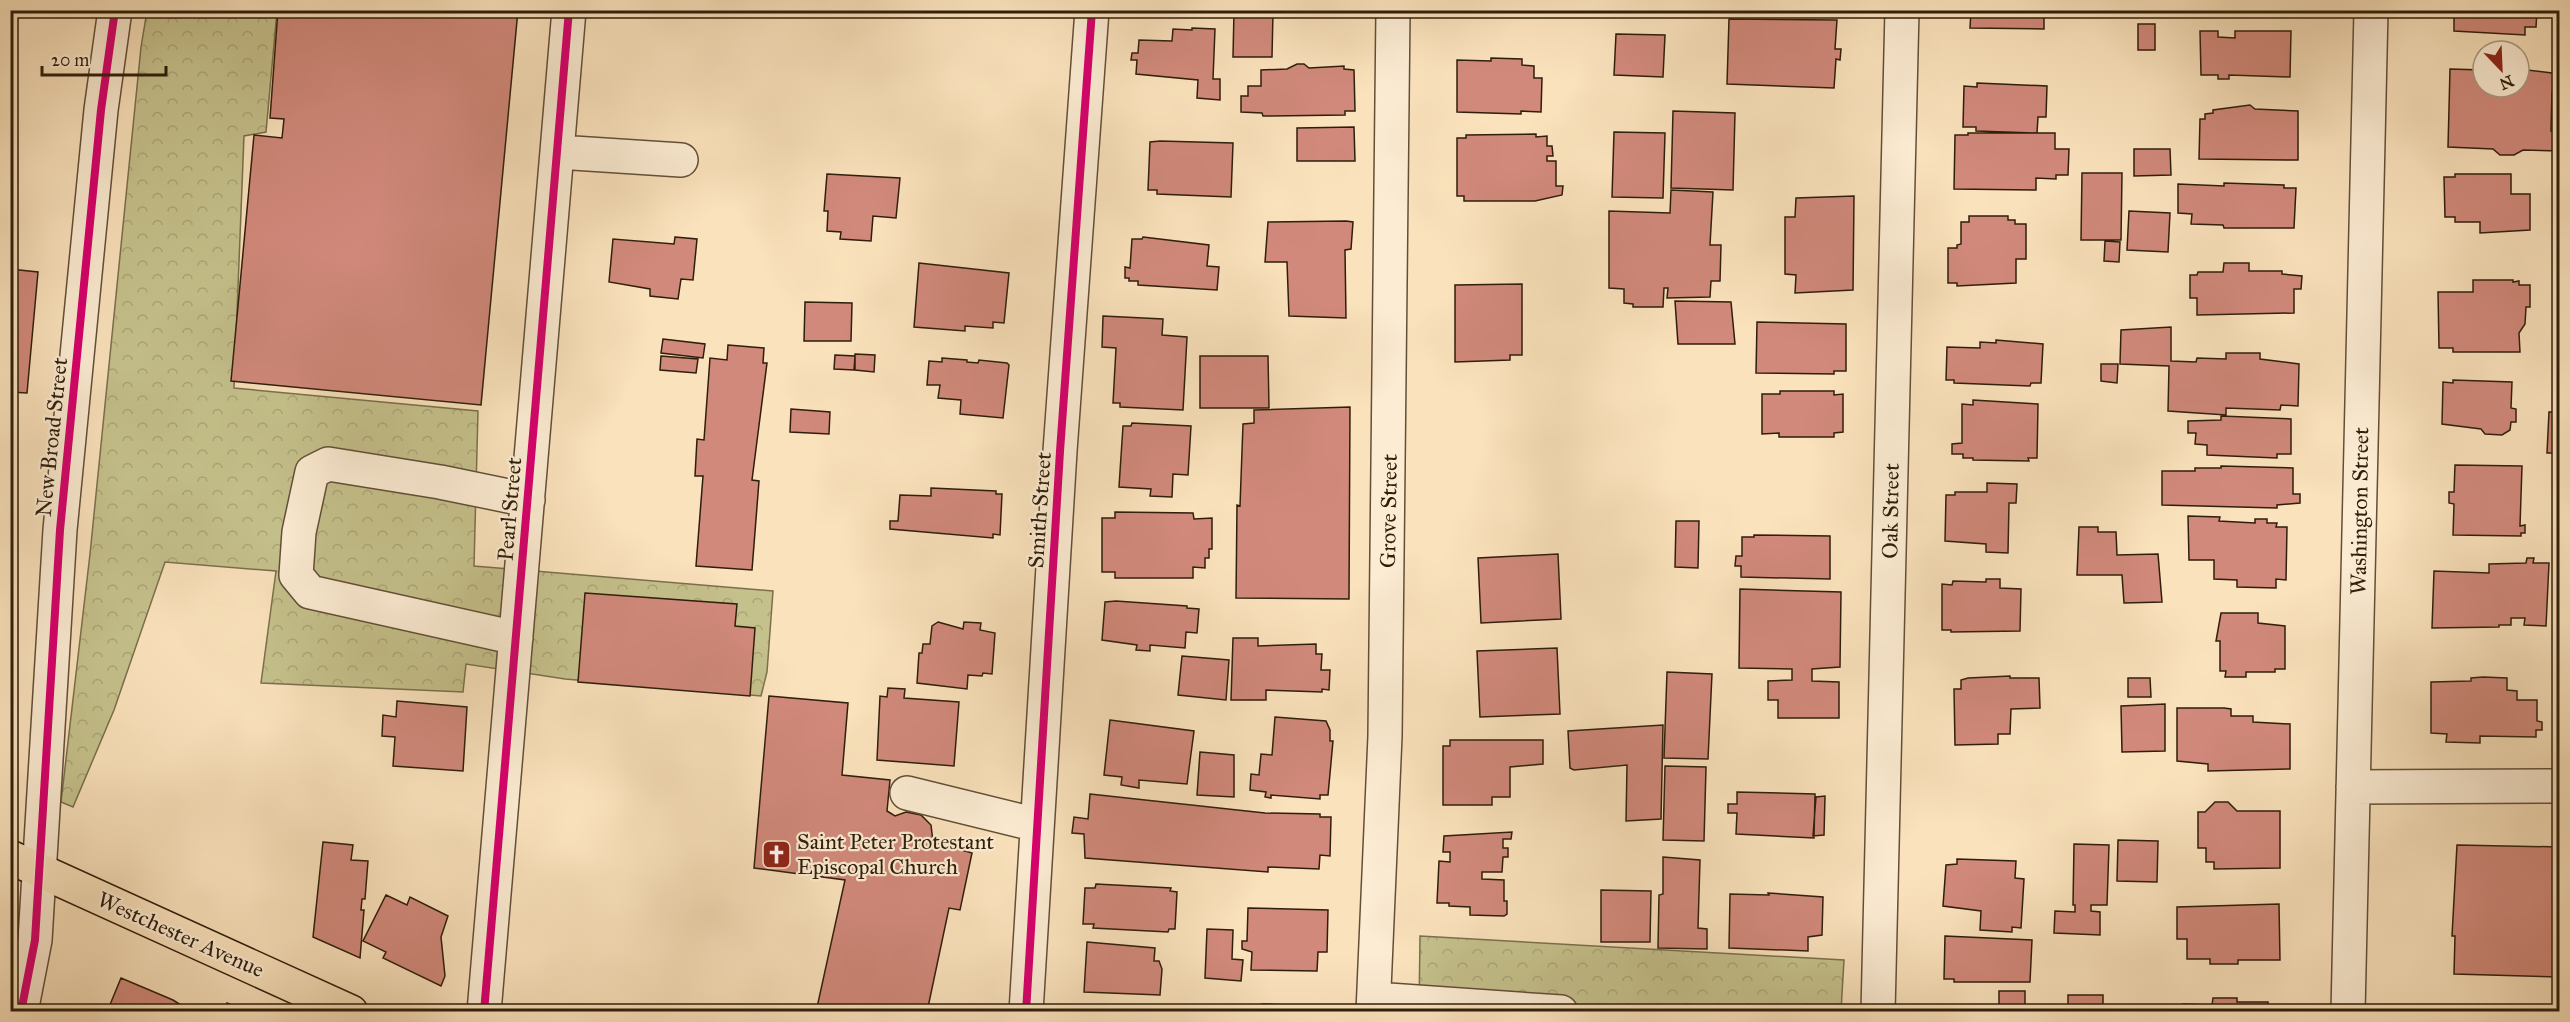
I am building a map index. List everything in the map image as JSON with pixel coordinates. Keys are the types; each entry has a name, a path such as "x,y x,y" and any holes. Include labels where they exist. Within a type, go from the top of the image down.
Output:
{"main road":[{"name":"Westchester Avenue","path":"25,863 351,1011"}],"street":[{"name":"New Broad Street","path":"21,1011 35,940 25,863 101,110 115,10"},
{"name":"Pearl Street","path":"484,1011 569,10"},
{"name":"Smith Street","path":"1026,1011 1060,451 1092,10"},
{"name":"Grove Street","path":"1374,1005 1385,736 1393,10"},
{"name":"Oak Street","path":"1878,1011 1902,10"},
{"name":"Washington Street","path":"2348,1011 2371,10"},
{"path":"558,152 681,160"},
{"path":"516,638 310,592 296,575 299,532 312,472 328,464 441,482 528,500"},
{"path":"2352,788 2559,786"},
{"path":"907,793 1037,825"},
{"path":"1374,1005 1562,1011"}],"green space":[{"path":"147,11 277,11 266,132 244,136 234,388 478,411 474,566 773,591 767,672 761,696 565,679 466,664 463,692 261,683 276,571 165,562 114,710 73,807 61,802 90,554 141,47"},
{"path":"1420,936 1844,960 1841,1011 1419,1012"}],"building":[{"path":"278,10 518,10 481,405 231,381 254,135 282,138 284,119 270,118"},
{"path":"1971,10 2044,10 2044,29 1970,28"},
{"path":"2211,10 2263,10 2258,16 2211,14"},
{"path":"2454,10 2537,10 2536,27 2525,27 2525,35 2454,31"},
{"path":"1234,11 1273,12 1272,57 1233,57"},
{"path":"1729,19 1837,20 1835,49 1841,49 1840,60 1836,59 1834,88 1727,84"},
{"path":"2138,24 2155,24 2155,50 2138,50"},
{"path":"1192,28 1215,29 1213,79 1220,79 1220,100 1197,98 1198,80 1136,74 1137,60 1131,60 1132,53 1138,53 1139,40 1172,41 1173,29 1192,30"},
{"path":"2200,31 2218,31 2218,37 2235,38 2235,31 2291,31 2290,77 2229,75 2229,79 2218,79 2218,75 2201,75"},
{"path":"1616,34 1665,35 1663,77 1614,75"},
{"path":"1491,58 1522,59 1522,65 1534,66 1534,78 1542,78 1541,112 1521,111 1521,114 1457,112 1457,60 1491,61"},
{"path":"1297,64 1304,64 1309,68 1344,66 1344,69 1354,70 1355,111 1345,111 1345,115 1263,116 1262,113 1241,112 1241,96 1248,96 1248,86 1261,86 1261,70 1287,69"},
{"path":"2450,69 2471,70 2471,99 2531,99 2531,70 2560,74 2560,92 2552,92 2551,131 2560,131 2560,151 2523,150 2514,155 2500,155 2493,149 2448,147"},
{"path":"1977,83 2047,86 2046,117 2038,117 2037,133 1976,131 1976,127 1963,127 1964,86 1977,87"},
{"path":"2250,105 2255,109 2298,111 2298,160 2199,159 2200,119 2205,119 2205,114 2213,113 2213,110"},
{"path":"1673,111 1735,113 1733,190 1671,188"},
{"path":"1354,127 1355,161 1297,161 1297,128"},
{"path":"1614,132 1665,133 1663,198 1612,197"},
{"path":"1968,133 2055,133 2055,149 2069,149 2068,175 2056,175 2056,179 2036,178 2036,190 1954,189 1955,135 1968,135"},
{"path":"1536,134 1536,137 1547,136 1547,146 1552,146 1553,156 1547,156 1547,161 1556,161 1556,186 1563,186 1562,195 1535,201 1464,201 1464,196 1457,196 1457,138 1466,138 1466,135"},
{"path":"1150,142 1233,143 1231,197 1157,194 1157,190 1148,190"},
{"path":"2134,149 2170,149 2171,175 2134,176"},
{"path":"2082,173 2122,173 2121,240 2081,240"},
{"path":"827,174 900,178 896,218 873,216 871,241 840,239 841,232 827,231 828,211 824,211"},
{"path":"2455,174 2511,174 2511,194 2530,194 2530,230 2480,233 2480,222 2455,222 2455,217 2445,217 2444,177 2455,177"},
{"path":"2224,183 2284,185 2284,188 2296,188 2294,228 2224,228 2223,225 2191,224 2192,214 2178,213 2178,184 2224,186"},
{"path":"1671,190 1713,192 1710,245 1721,245 1720,281 1711,281 1710,297 1667,298 1668,288 1664,288 1663,307 1633,307 1633,304 1624,303 1624,289 1609,288 1609,211 1670,213"},
{"path":"1854,196 1853,290 1795,293 1796,275 1785,274 1785,217 1795,217 1796,198"},
{"path":"2129,211 2170,213 2168,252 2127,250"},
{"path":"1969,216 2008,216 2008,220 2015,220 2015,224 2026,224 2026,259 2016,259 2016,283 1957,286 1957,283 1948,283 1948,248 1957,248 1957,245 1961,244 1961,222 1969,222"},
{"path":"1268,222 1353,222 1351,249 1345,250 1346,318 1289,316 1287,262 1265,262"},
{"path":"675,237 697,239 693,280 681,279 678,299 650,296 650,289 609,282 613,239 674,244"},
{"path":"1143,237 1209,245 1207,266 1219,267 1217,290 1138,285 1138,281 1129,281 1129,278 1125,278 1125,267 1130,268 1132,239"},
{"path":"2105,241 2120,242 2119,262 2104,261"},
{"path":"919,263 1009,273 1004,323 993,322 993,328 965,326 965,331 914,327"},
{"path":"2224,263 2249,263 2249,271 2282,271 2282,274 2302,276 2301,289 2294,289 2294,313 2197,315 2197,298 2190,298 2190,275 2197,275 2198,272 2223,272"},
{"path":"10,269 38,272 27,393 10,392"},
{"path":"2473,280 2513,280 2513,282 2519,281 2519,285 2530,285 2530,307 2526,307 2525,324 2519,333 2520,352 2453,352 2453,348 2439,348 2438,292 2473,292"},
{"path":"1522,284 1522,355 1510,355 1510,360 1455,362 1455,285"},
{"path":"1675,301 1731,302 1735,344 1678,344"},
{"path":"805,302 852,303 851,341 804,341"},
{"path":"1103,316 1163,319 1162,335 1187,337 1183,410 1120,407 1120,403 1113,403 1116,348 1102,347"},
{"path":"1757,322 1846,324 1846,371 1834,371 1834,374 1756,373"},
{"path":"2171,327 2171,361 2196,362 2197,358 2226,359 2226,353 2260,353 2260,359 2299,364 2298,406 2281,405 2280,410 2226,408 2226,415 2168,411 2169,366 2120,364 2121,330"},
{"path":"663,339 705,344 703,358 661,353"},
{"path":"1996,340 2043,344 2041,383 2031,383 2030,386 1954,383 1954,380 1946,380 1947,347 1980,348 1980,342 1996,343"},
{"path":"728,345 764,348 763,363 767,363 752,480 759,481 752,570 696,566 703,476 695,476 697,439 704,440 710,358 727,360"},
{"path":"855,354 875,355 874,372 855,370"},
{"path":"835,355 855,356 854,370 834,369"},
{"path":"661,356 698,359 696,373 660,370"},
{"path":"1200,356 1268,356 1269,408 1200,408"},
{"path":"942,358 978,363 979,360 1007,363 1009,365 1003,418 960,414 961,400 938,398 940,385 927,385 929,361 942,362"},
{"path":"2101,364 2118,364 2117,383 2101,381"},
{"path":"2453,380 2512,382 2511,408 2516,409 2516,422 2511,422 2510,430 2502,435 2485,434 2481,429 2442,424 2443,382 2453,383"},
{"path":"1780,391 1834,391 1834,395 1843,394 1843,432 1834,433 1834,437 1779,437 1779,433 1762,434 1762,394 1780,394"},
{"path":"1973,400 2038,404 2037,458 2028,458 2029,461 1973,460 1973,458 1963,458 1963,454 1952,454 1952,444 1962,443 1962,404 1973,405"},
{"path":"1350,407 1349,599 1236,598 1237,505 1240,506 1243,424 1254,423 1254,410"},
{"path":"791,409 830,412 829,434 790,432"},
{"path":"2549,412 2560,412 2560,453 2547,453"},
{"path":"2221,416 2291,419 2291,454 2277,454 2277,458 2207,455 2207,445 2195,444 2196,433 2188,433 2188,421 2221,420"},
{"path":"1132,423 1191,426 1188,475 1173,474 1172,497 1150,496 1151,489 1119,487 1123,426 1131,426"},
{"path":"2455,465 2522,466 2520,526 2525,525 2525,533 2521,533 2521,536 2453,535 2454,504 2449,503 2449,492 2454,492"},
{"path":"2221,466 2293,468 2293,494 2300,494 2300,503 2277,505 2277,508 2162,505 2162,471 2195,471 2195,468 2221,468"},
{"path":"1987,483 2017,484 2016,503 2009,503 2008,553 1986,552 1986,544 1945,541 1946,495 1955,495 1955,492 1987,492"},
{"path":"931,488 996,491 996,494 1002,494 1000,535 993,534 993,538 890,529 890,521 898,521 900,495 931,496"},
{"path":"1115,512 1193,513 1194,519 1212,518 1212,549 1209,549 1209,558 1205,558 1205,568 1193,567 1193,578 1115,578 1115,572 1102,572 1102,518 1115,518"},
{"path":"2188,516 2220,517 2219,521 2255,523 2255,519 2267,519 2267,523 2277,523 2276,527 2287,527 2286,580 2276,579 2276,588 2237,587 2237,580 2214,579 2214,560 2189,560"},
{"path":"1676,521 1699,521 1698,568 1675,567"},
{"path":"2079,527 2098,527 2098,532 2116,532 2117,555 2158,554 2162,602 2124,603 2122,575 2077,575"},
{"path":"1754,535 1830,536 1830,579 1741,577 1741,566 1735,566 1736,556 1742,556 1742,537 1754,537"},
{"path":"1558,554 1561,619 1481,623 1478,558"},
{"path":"2527,558 2534,558 2533,563 2549,563 2546,626 2524,625 2525,618 2511,618 2511,625 2499,625 2499,627 2432,628 2434,571 2489,573 2489,564 2526,563"},
{"path":"1986,579 2000,579 2000,588 2021,589 2020,631 1951,632 1951,630 1942,630 1942,584 1952,585 1953,581 1986,582"},
{"path":"1740,589 1841,592 1840,667 1812,669 1812,681 1839,682 1839,718 1778,718 1778,700 1768,700 1768,681 1792,680 1792,669 1739,668"},
{"path":"585,593 737,604 735,626 755,628 750,696 578,682"},
{"path":"1105,602 1187,606 1187,608 1199,609 1197,633 1186,632 1185,648 1150,645 1150,651 1136,650 1137,645 1102,640"},
{"path":"2221,613 2258,613 2258,623 2285,626 2285,669 2275,669 2275,672 2246,672 2246,677 2225,677 2226,671 2220,671 2220,641 2216,641"},
{"path":"938,622 963,629 964,622 981,623 980,630 995,633 992,674 968,675 967,689 917,683 919,653 922,653 923,644 930,644 932,626"},
{"path":"1233,638 1258,638 1258,646 1316,644 1316,654 1322,654 1321,670 1330,670 1329,690 1322,689 1322,692 1266,690 1266,700 1231,700"},
{"path":"1557,648 1560,714 1480,717 1477,651"},
{"path":"1182,656 1229,660 1226,700 1178,695"},
{"path":"1667,672 1712,674 1708,759 1664,758"},
{"path":"2010,676 2010,678 2039,678 2040,708 2011,709 2010,734 1998,734 1998,744 1955,745 1954,689 1961,689 1961,680"},
{"path":"2128,678 2150,678 2151,697 2128,697"},
{"path":"2471,678 2507,678 2507,690 2517,691 2517,700 2537,700 2537,721 2542,722 2542,730 2536,730 2536,737 2480,736 2480,743 2446,742 2447,734 2431,733 2431,682 2471,681"},
{"path":"888,688 905,689 904,698 959,702 954,766 877,760 880,696 887,697"},
{"path":"769,696 848,703 842,775 890,780 887,811 895,816 906,812 921,815 931,825 933,842 972,853 960,910 949,908 927,1012 816,1012 845,880 754,868"},
{"path":"397,701 467,707 463,771 393,766 395,737 382,736 383,715 396,717"},
{"path":"2165,704 2165,751 2122,752 2121,706"},
{"path":"2177,708 2224,708 2231,709 2231,716 2253,716 2253,722 2290,724 2290,769 2208,771 2208,764 2177,761"},
{"path":"1275,717 1326,721 1330,730 1330,741 1333,741 1328,795 1320,795 1320,799 1271,795 1271,798 1265,797 1266,792 1250,790 1251,774 1259,775 1261,754 1272,755"},
{"path":"1110,720 1194,731 1187,784 1139,780 1139,788 1121,785 1122,777 1104,775"},
{"path":"1663,725 1661,819 1626,821 1627,765 1574,770 1570,768 1568,731"},
{"path":"1450,740 1543,740 1543,764 1510,767 1510,797 1492,797 1492,805 1443,805 1443,746 1450,746"},
{"path":"1200,752 1234,755 1234,797 1197,795"},
{"path":"1665,766 1706,767 1704,841 1663,840"},
{"path":"1737,792 1815,794 1814,838 1736,834 1737,813 1728,813 1728,804 1737,804"},
{"path":"1090,794 1265,813 1320,814 1320,817 1331,817 1330,856 1320,855 1319,869 1268,867 1268,872 1085,858 1084,834 1072,833 1074,817 1088,819"},
{"path":"1825,796 1824,835 1813,836 1816,797"},
{"path":"2215,802 2228,802 2237,811 2280,811 2280,868 2214,869 2214,862 2206,862 2206,848 2198,848 2198,812 2205,812"},
{"path":"1512,832 1511,839 1503,839 1503,848 1508,848 1508,857 1503,857 1502,872 1482,872 1482,879 1504,880 1504,901 1507,901 1507,914 1504,916 1470,915 1470,907 1437,903 1439,861 1450,862 1450,852 1443,852 1444,836"},
{"path":"2118,840 2158,841 2157,882 2117,881"},
{"path":"323,842 353,845 351,860 368,861 365,899 362,899 361,910 364,910 360,958 313,937"},
{"path":"2074,844 2109,845 2107,905 2091,905 2091,911 2100,912 2100,935 2054,933 2055,911 2075,912 2075,905 2073,905"},
{"path":"2457,845 2560,847 2560,977 2454,974 2455,936 2452,936"},
{"path":"1663,857 1700,860 1698,928 1707,929 1707,949 1658,948 1659,895 1663,894"},
{"path":"1957,859 2016,861 2015,878 2024,879 2021,928 2012,927 2012,932 1980,930 1981,911 1943,906 1946,865 1957,864"},
{"path":"1096,884 1171,888 1170,891 1177,892 1175,929 1169,929 1168,932 1093,928 1094,924 1083,924 1085,888 1095,888"},
{"path":"1601,890 1651,891 1650,942 1601,942"},
{"path":"1768,893 1823,897 1822,935 1808,937 1808,951 1729,948 1730,894 1769,895"},
{"path":"386,895 407,905 410,897 448,916 441,937 445,976 441,986 383,958 386,952 363,941"},
{"path":"2279,904 2280,960 2238,960 2238,964 2210,964 2210,959 2187,959 2187,939 2177,939 2177,907"},
{"path":"1248,908 1328,910 1327,952 1318,952 1317,971 1251,970 1252,952 1242,949 1242,941 1247,941"},
{"path":"1207,929 1233,930 1232,959 1243,960 1241,981 1205,978"},
{"path":"1945,936 2032,940 2030,982 1954,982 1954,979 1944,979"},
{"path":"1087,942 1155,948 1154,961 1159,961 1162,969 1160,995 1084,992"},
{"path":"121,978 173,1000 192,1012 107,1012"},
{"path":"1999,991 2025,991 2025,1012 1946,1012 1958,1010 1958,1008 1999,1008"},
{"path":"2068,995 2103,995 2103,1012 2068,1012"},
{"path":"2213,998 2237,998 2237,1002 2268,1002 2268,1005 2285,1006 2285,1012 2183,1012 2183,1004 2212,1005"},
{"path":"227,1003 248,1012 223,1012"},
{"path":"1262,1004 1317,1006 1317,1012 1262,1012"}],"cycle path":[{"path":"21,1012 35,940 60,530 101,110 115,10"},
{"path":"484,1012 569,10"},
{"path":"1026,1012 1060,451 1092,10"}],"place":[{"name":"Saint Peter Protestant Episcopal Church","path":"776,854"}]}
